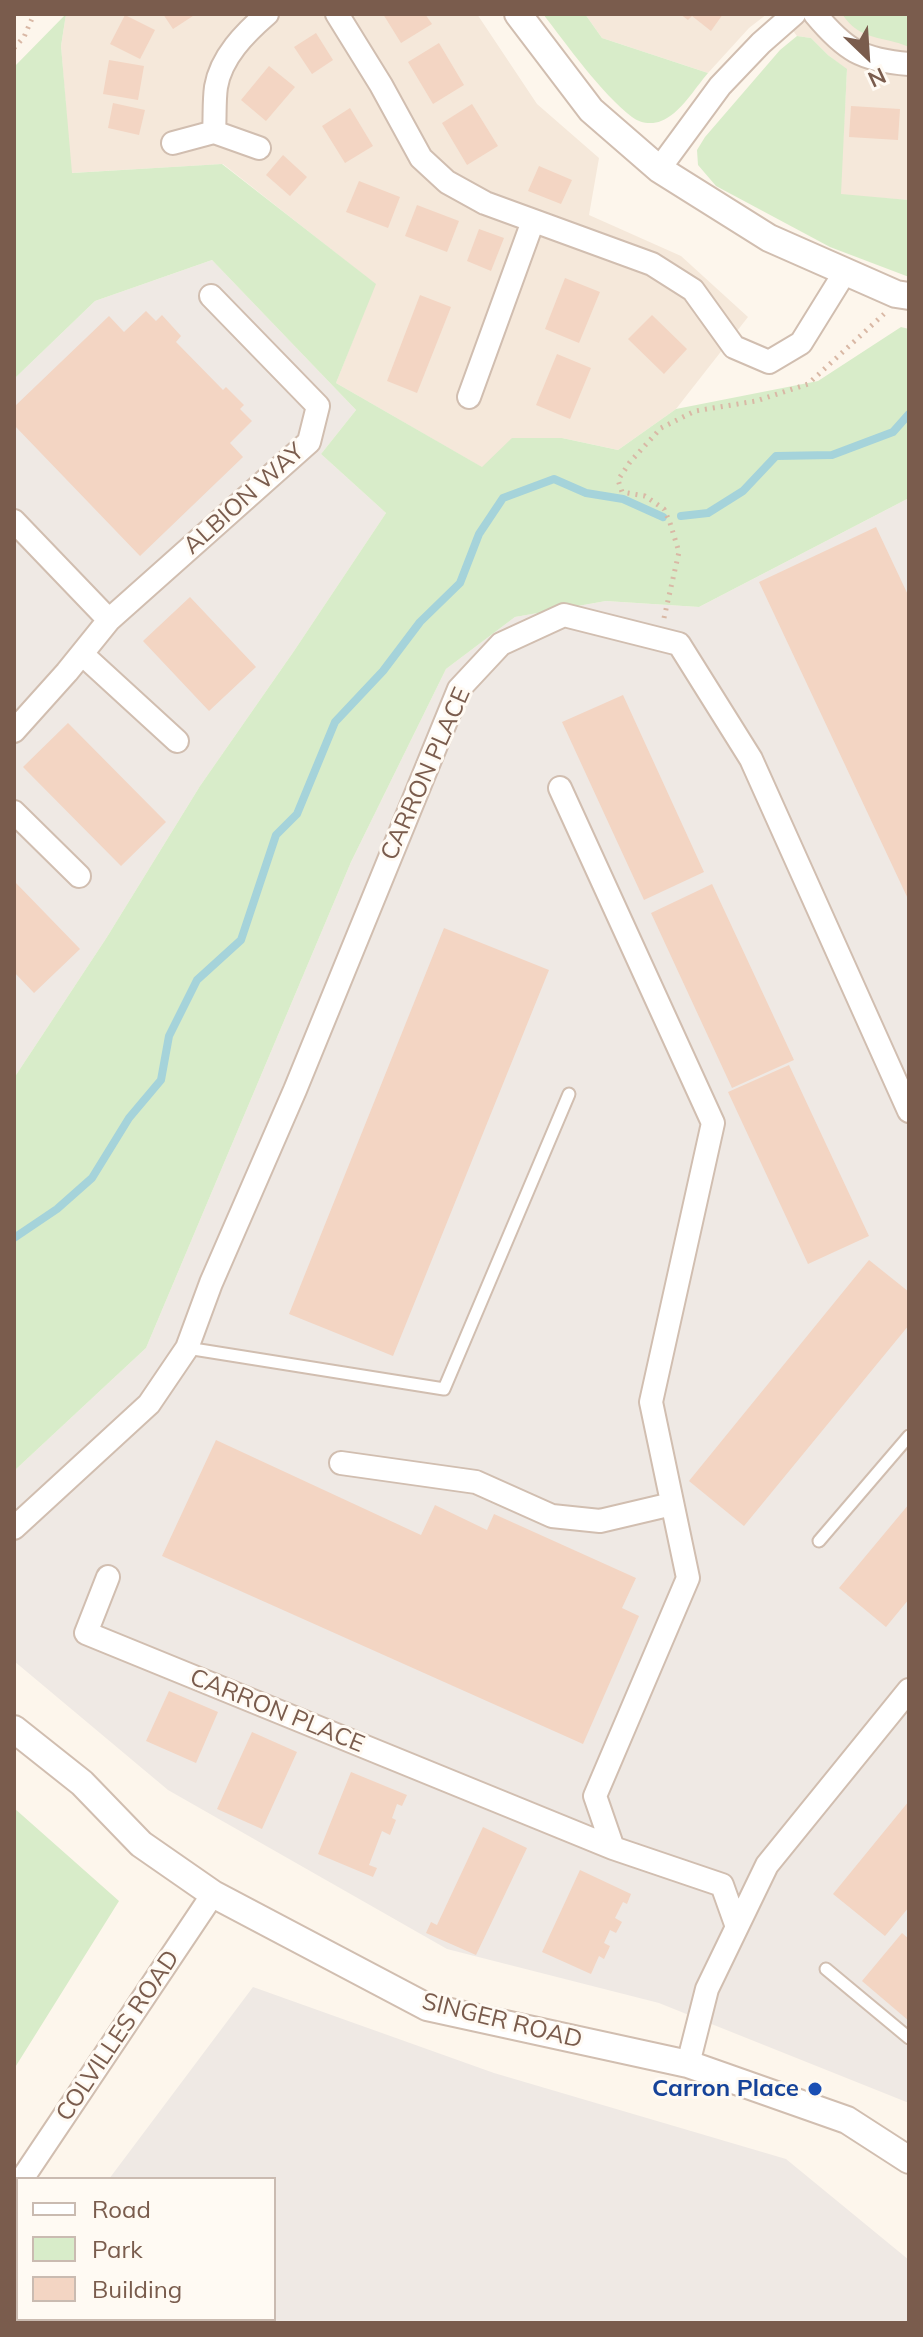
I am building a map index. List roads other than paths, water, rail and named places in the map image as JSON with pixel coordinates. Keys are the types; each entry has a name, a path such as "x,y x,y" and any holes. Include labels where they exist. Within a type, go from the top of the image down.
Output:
{"street":[{"path":"214,132 216,88 222,66 246,32 267,14"},
{"path":"337,14 421,158 447,182 485,203 652,264 693,290 734,347 769,362 801,343 845,272"},
{"path":"518,14 591,110 659,169 769,238 896,294 907,296"},
{"path":"659,169 720,86 794,14"},
{"path":"815,14 836,39 851,50 870,58 909,64"},
{"path":"173,143 214,132 259,148"},
{"path":"469,397 533,221"},
{"name":"ALBION WAY","path":"14,731 109,620 309,442 318,406 211,296"},
{"path":"14,521 109,620"},
{"name":"CARRON PLACE","path":"14,1528 149,1404 187,1348 211,1283 295,1090 459,689 501,644 564,615 679,644 751,759 909,1111"},
{"path":"82,654 177,741"},
{"path":"560,788 713,1123 651,1402 688,1578 595,1796 613,1848"},
{"path":"14,812 79,876"},
{"path":"341,1463 476,1482 552,1516 600,1521 672,1504"},
{"name":"CARRON PLACE","path":"108,1577 86,1633 613,1848 722,1885 737,1927"},
{"path":"688,2064 707,1989 767,1865 909,1690"},
{"name":"SINGER ROAD","path":"14,1729 82,1783 141,1844 213,1894 427,2007 688,2064 847,2120 909,2160"},
{"name":"COLVILLES ROAD","path":"23,2177 213,1894"}],"lane":[{"path":"187,1348 444,1389 569,1094"},
{"path":"819,1541 909,1436"},
{"path":"826,1969 909,2038"}],"waterway":[{"path":"681,516 708,513 743,491 776,456 832,455 893,432 909,414"},
{"path":"14,1238 57,1209 92,1178 129,1118 161,1080 169,1036 197,980 241,940 276,835 297,814 335,722 383,671 420,622 460,583 479,534 503,498 554,479 586,493 623,499 663,517"}],"place":[{"name":"Carron Place","path":"815,2089"}]}
